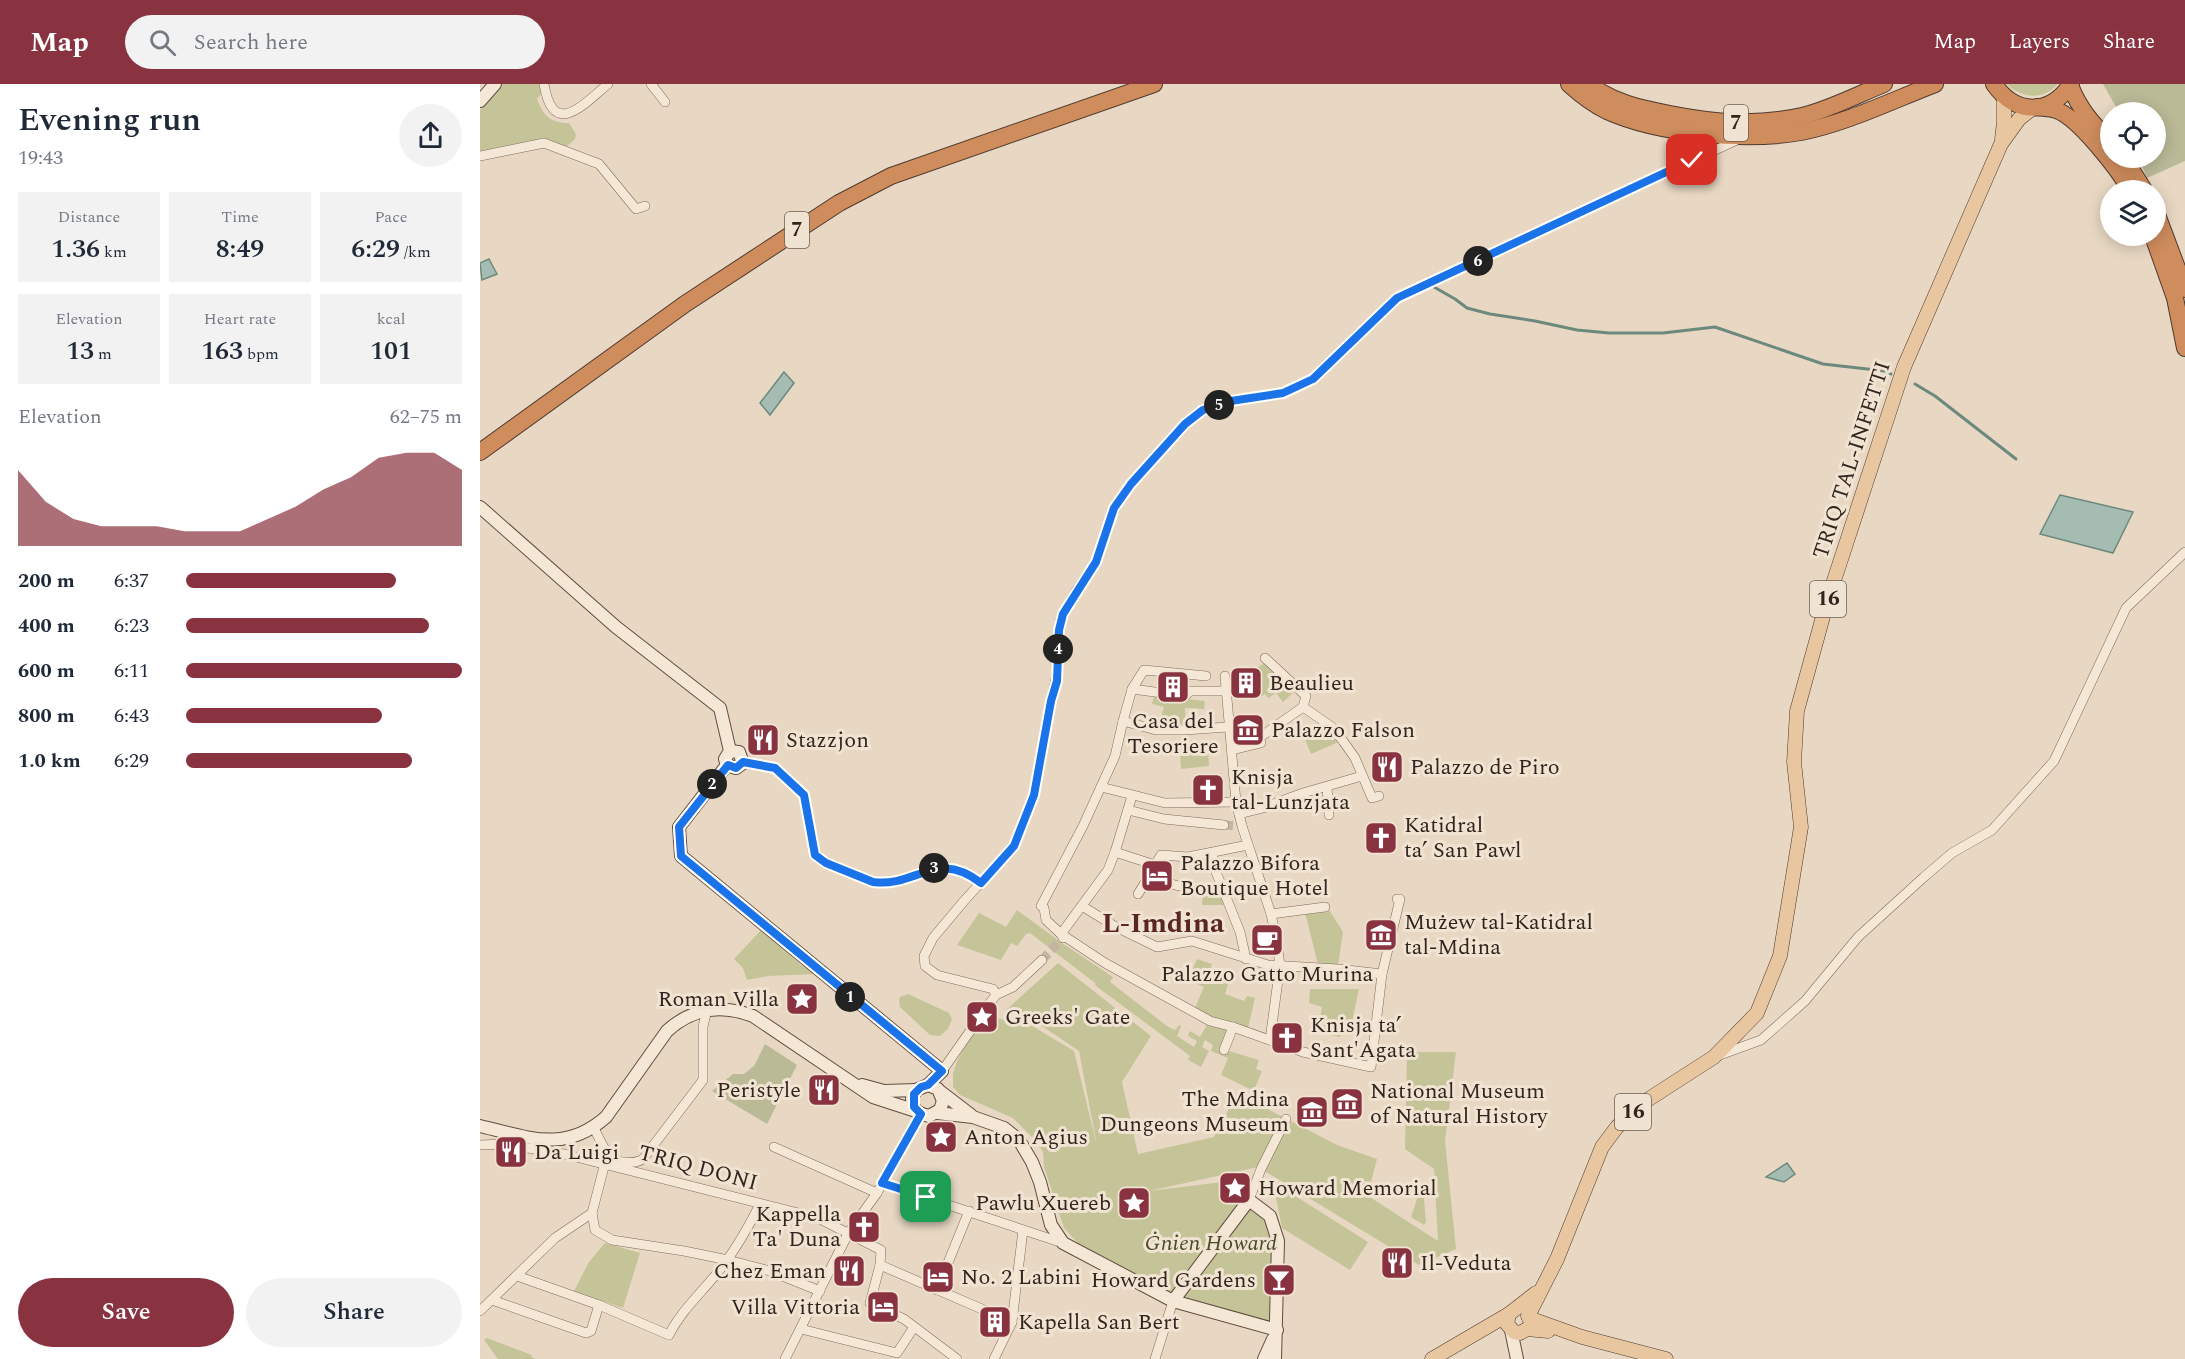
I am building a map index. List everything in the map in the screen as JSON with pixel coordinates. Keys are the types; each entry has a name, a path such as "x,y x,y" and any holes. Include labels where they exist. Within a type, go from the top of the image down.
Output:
{"highway":[{"name":"7","path":"480,438 679,297 836,194 887,168 1123,84"},
{"name":"7","path":"480,452 686,304 839,203 891,176 1154,84"},
{"name":"7","path":"1569,84 1591,102 1624,118 1692,132 1744,136 1791,133 1835,122 1935,84"},
{"name":"7","path":"1588,84 1630,107 1710,122 1755,123 1804,116 1884,84"},
{"path":"1986,84 2022,106 2057,110 2080,127 2123,180"},
{"path":"2035,108 2057,100 2071,84"},
{"path":"2071,84 2076,99 2085,114 2100,131"},
{"path":"2166,239 2185,289"},
{"path":"2157,246 2175,298 2185,348"}],"main road":[{"name":"TRIQ TAL-INFETTI","path":"2000,92 2004,122 2001,144"},
{"name":"TRIQ TAL-INFETTI","path":"1519,1323 1542,1288 1557,1259 1602,1147 1617,1127 1641,1104 1714,1057 1757,1013 1780,956 1801,827 1794,762 1797,711 1827,602 1904,367 2001,144 2019,119 2035,108"},
{"path":"1432,1359 1480,1332 1495,1335 1519,1323 1566,1332 1666,1359"}],"street":[{"path":"480,101 495,84"},
{"path":"544,84 550,105 558,113 564,115 574,112 608,84"},
{"path":"651,84 665,102"},
{"path":"1692,132 1698,136 1699,142 1698,151 1692,160"},
{"path":"996,994 993,989 937,975 923,961 926,948 1014,846 1034,795 1051,701 1057,681 1059,630 1063,614 1096,562 1114,508 1131,484 1185,424 1203,410 1231,401 1283,393 1313,379 1397,298 1744,136"},
{"path":"480,156 544,143 599,164 636,209 645,206"},
{"path":"480,507 616,627 720,708 730,751 725,759 728,765 736,768 743,762"},
{"path":"1714,1057 1761,1040 1805,1001 1858,938 1924,877 1952,854 1992,830 2054,761 2126,608 2185,552"},
{"path":"1232,750 1261,743 1259,738 1303,707 1306,696 1264,658"},
{"path":"1206,676 1144,670 1132,689 1115,756 1041,906 1044,908 1046,920 1062,937 1210,1020 1313,1055 1371,1067 1382,974 1400,899 1397,899"},
{"path":"1225,676 1239,826 1248,845 1271,914 1280,965 1270,1040"},
{"path":"1132,689 1185,696 1190,691 1226,691"},
{"path":"1303,707 1332,727 1355,758 1372,798 1379,796"},
{"path":"1123,720 1156,730 1228,727"},
{"path":"730,751 739,752 743,762"},
{"path":"743,762 775,768 804,795 815,855 826,863 873,882 881,883 906,878 939,868 969,874 981,883"},
{"path":"728,765 679,827 681,856 942,1071"},
{"path":"1239,814 1362,776"},
{"path":"1101,787 1165,803 1236,802"},
{"path":"1328,787 1329,815"},
{"path":"1062,937 1108,870 1132,796"},
{"path":"1128,810 1164,819 1224,825"},
{"path":"1138,894 1161,855 1188,856 1248,845"},
{"path":"1115,852 1155,866"},
{"path":"1212,853 1214,867 1240,932 1246,959"},
{"path":"1148,878 1187,888"},
{"path":"1082,906 1116,927 1157,947 1192,941 1268,965 1382,974"},
{"path":"1271,914 1325,907"},
{"path":"989,1004 996,994 1013,987 1042,960"},
{"path":"594,1128 610,1157 636,1163 643,1159 703,1080 703,1027 707,1009"},
{"path":"480,1126 531,1137 563,1140 576,1137 594,1128 606,1117 667,1031 686,1016 707,1009 737,1010 753,1016 873,1097 929,1116 937,1113 973,1117 1004,1128 1019,1140 1032,1162 1040,1182 1051,1225 1063,1243"},
{"path":"918,1113 912,1103 931,1089 973,1027"},
{"path":"1224,1050 1233,1027"},
{"path":"853,1082 884,1091 931,1089 973,1117"},
{"path":"931,1089 942,1106 937,1113"},
{"path":"785,1359 849,1232 877,1193 907,1139 918,1113"},
{"path":"1155,1359 1173,1301 1249,1200 1261,1169 1286,1119"},
{"path":"563,1140 564,1154"},
{"name":"TRIQ DONI","path":"480,1145 504,1144 564,1154 818,1218 881,1250 880,1265 870,1303 904,1319 914,1327"},
{"path":"774,1147 877,1193"},
{"path":"605,1163 592,1213 595,1230 612,1240 684,1251 770,1271 820,1291"},
{"path":"882,1183 1063,1243 1173,1301 1277,1330"},
{"path":"1249,1200 1270,1216 1278,1240 1275,1359"},
{"path":"517,1276 598,1305 669,1335 678,1317 728,1260 747,1231 760,1204"},
{"path":"937,1290 969,1211"},
{"path":"480,1311 555,1238 592,1213"},
{"path":"994,1359 1012,1322 1023,1230"},
{"path":"880,1265 1012,1322"},
{"path":"492,1300 586,1333 591,1331 598,1305"},
{"path":"1516,1358 1519,1323"},
{"path":"801,1329 897,1353 914,1327 955,1358"},
{"path":"1264,1359 1277,1330"}],"green space":[{"path":"502,84 540,84 541,94 537,99 542,110 557,122 569,123 576,134 575,139 565,148 544,138 480,151 480,110"},
{"path":"2006,84 2058,84 2046,93 2032,96 2012,89"},
{"path":"2103,84 2185,84 2185,161 2147,178 2143,168 2166,168 2166,102 2113,102"},
{"path":"1266,662 1296,690 1283,702 1276,693 1268,698 1265,694 1260,697 1255,669"},
{"path":"1154,696 1205,701 1204,709 1185,708 1186,727 1158,726 1164,707 1152,704"},
{"path":"1327,727 1341,741 1311,754 1304,737"},
{"path":"1208,749 1209,766 1181,769 1180,752"},
{"path":"1203,893 1221,894 1225,905 1202,905"},
{"path":"1328,908 1343,932 1338,967 1318,965 1305,912"},
{"path":"1017,910 1113,977 1110,982 1167,1026 1175,1030 1179,1025 1181,1026 1177,1036 1194,1047 1197,1041 1188,1036 1190,1031 1200,1037 1208,1023 1229,1028 1222,1049 1259,1060 1256,1069 1262,1071 1254,1091 1221,1075 1228,1058 1211,1051 1213,1045 1205,1040 1202,1047 1209,1051 1201,1067 1188,1060 1190,1056 1030,933 1026,934 1017,946 1011,943 1001,960 957,945 979,913 1006,927"},
{"path":"761,930 801,965 817,974 768,976 747,980 743,968 734,959"},
{"path":"1197,959 1212,964 1209,973 1229,981 1225,994 1244,1001 1247,996 1255,998 1248,1028 1209,1017 1194,1010 1204,987 1188,980"},
{"name":"Ġnien Howard","path":"1058,963 1151,1036 1122,1082 1138,1154 1214,1137 1237,1093 1337,1145 1377,1159 1371,1182 1365,1181 1362,1192 1438,1241 1434,1169 1405,1149 1407,1052 1456,1052 1445,1141 1456,1249 1419,1265 1258,1167 1149,1191 1247,1179 1274,1240 1274,1326 1171,1293 1078,1243 1064,1228 1044,1167 1043,1152 1035,1140 1013,1118 960,1095 953,1087 953,1074 957,1061 975,1029 971,1025 973,1014 1029,1024 1074,1051 1097,1146 1079,1051 1030,1018 1006,1010"},
{"path":"1310,989 1359,989 1351,1027 1343,1025 1340,1037 1322,1033 1325,1021 1320,1019 1322,1007 1309,1003"},
{"path":"908,994 949,1013 952,1019 948,1029 940,1036 930,1035 900,1007 900,997"},
{"path":"765,1044 797,1065 767,1124 712,1091 733,1074 744,1074 754,1066"},
{"path":"1273,1182 1368,1242 1350,1270 1282,1228"},
{"path":"1421,1187 1423,1187 1426,1222 1424,1225 1411,1217"},
{"path":"605,1243 640,1253 623,1308 574,1291 589,1262"},
{"path":"487,1338 532,1355 531,1357 536,1359 498,1359 484,1340"}],"shaded area":[{"path":"489,259 497,274 482,280 480,263"},
{"path":"784,372 794,383 770,415 760,403"},
{"path":"2060,495 2133,512 2113,553 2040,534"},
{"path":"1787,1163 1795,1174 1784,1182 1766,1177"}],"waterway":[{"path":"1434,287 1467,308 1490,314 1577,330 1609,333 1663,333 1715,327 1823,364 1885,371 1891,374"},
{"path":"1915,384 1935,396 2016,459"}],"tunnel":[{"path":"1224,825 1236,826"},
{"path":"1042,960 1060,941"},
{"path":"973,1027 989,1004"}],"place":[{"name":"Beaulieu","path":"1246,683"},
{"name":"Casa del Tesoriere","path":"1173,687"},
{"name":"Palazzo Falson","path":"1248,730"},
{"name":"Stazzjon","path":"763,740"},
{"name":"Palazzo de Piro","path":"1387,767"},
{"name":"Knisja tal-Lunzjata","path":"1208,790"},
{"name":"Katidral ta’ San Pawl","path":"1381,838"},
{"name":"Palazzo Bifora Boutique Hotel","path":"1157,876"},
{"name":"Mużew tal-Katidral tal-Mdina","path":"1381,935"},
{"name":"Palazzo Gatto Murina","path":"1267,940"},
{"name":"Roman Villa","path":"802,999"},
{"name":"Greeks' Gate","path":"982,1017"},
{"name":"Knisja ta’ Sant'Agata","path":"1287,1038"},
{"name":"Peristyle","path":"824,1090"},
{"name":"National Museum of Natural History","path":"1347,1104"},
{"name":"The Mdina Dungeons Museum","path":"1312,1112"},
{"name":"Anton Agius","path":"941,1137"},
{"name":"Da Luigi","path":"511,1152"},
{"name":"Howard Memorial","path":"1235,1188"},
{"name":"Pawlu Xuereb","path":"1134,1203"},
{"name":"Kappella Ta' Duna","path":"864,1227"},
{"name":"Il-Veduta","path":"1397,1263"},
{"name":"Chez Eman","path":"849,1271"},
{"name":"No. 2 Labini","path":"938,1277"},
{"name":"Howard Gardens","path":"1279,1280"},
{"name":"Villa Vittoria","path":"883,1307"},
{"name":"Kapella San Bert","path":"995,1322"}],"district":[{"name":"L-Imdina","path":"1163,923"}],"route":[{"path":"926,1197 882,1183 921,1114 916,1111 912,1103 916,1090 928,1085 942,1071 821,974 681,856 679,827 728,765 736,768 743,762 775,768 804,795 815,855 826,863 873,882 881,883 906,878 939,868 969,874 981,883 1014,846 1034,795 1051,701 1057,681 1059,630 1063,614 1100,554 1109,521 1121,496 1185,424 1203,410 1231,401 1283,393 1313,379 1397,298 1692,160"}]}
